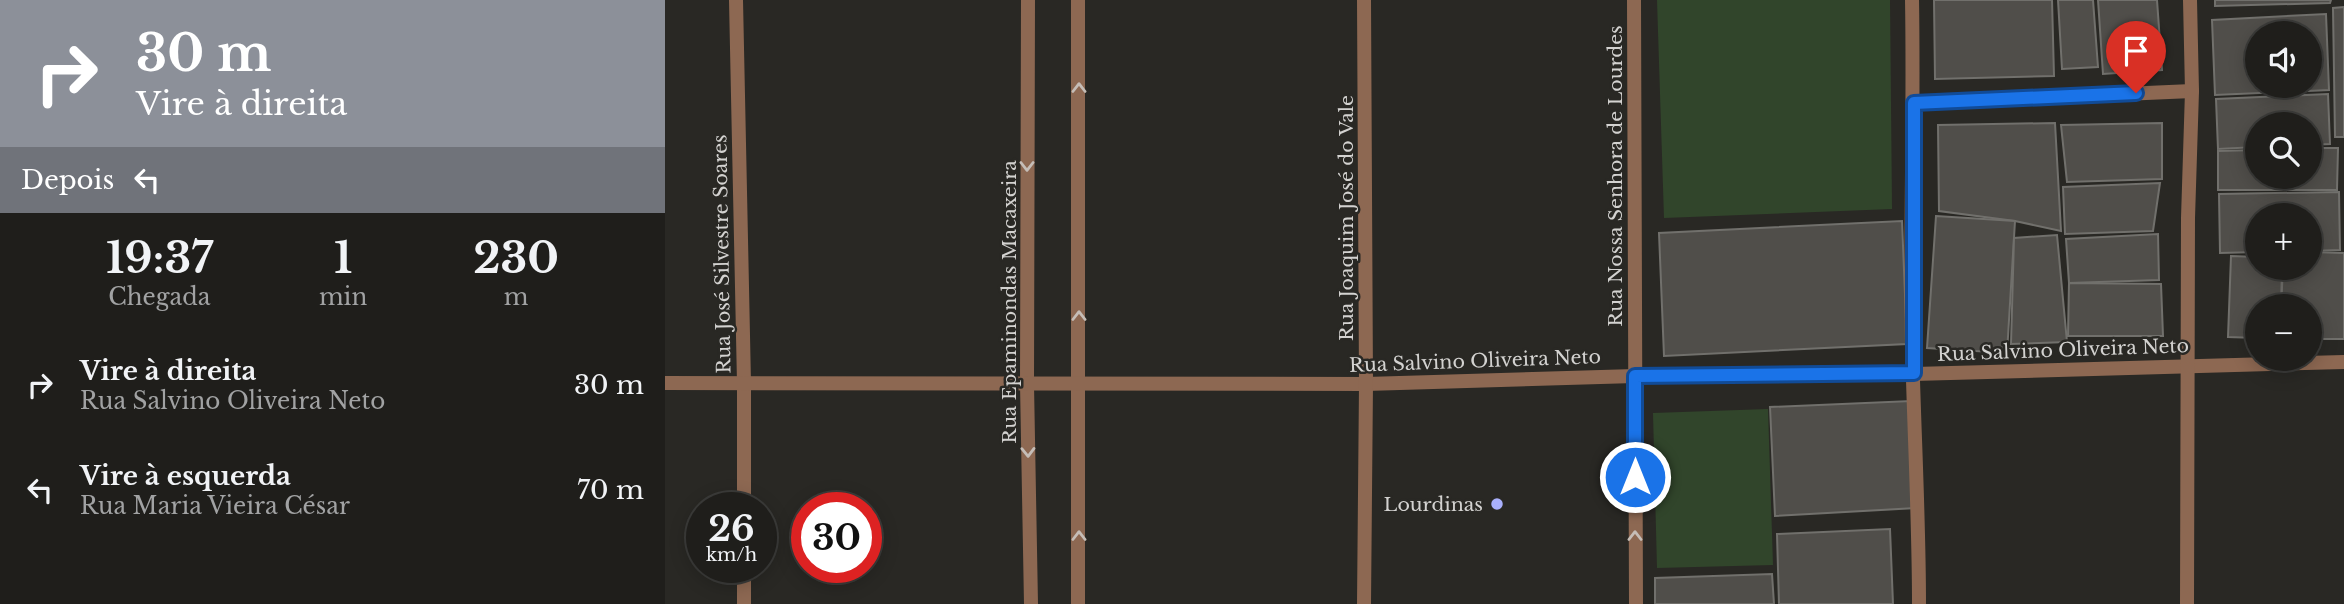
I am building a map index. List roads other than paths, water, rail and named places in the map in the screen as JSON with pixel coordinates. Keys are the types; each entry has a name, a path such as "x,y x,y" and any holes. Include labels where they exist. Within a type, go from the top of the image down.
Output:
{"street":[{"name":"Rua José Silvestre Soares","path":"736,0 744,492"},
{"name":"Rua Epaminondas Macaxeira","path":"1028,0 1027,384 1031,604"},
{"path":"1079,0 1079,604"},
{"name":"Rua Joaquim José do Vale","path":"1364,0 1364,604"},
{"name":"Rua Nossa Senhora de Lourdes","path":"1634,0 1636,604"},
{"path":"1912,0 1914,373 1919,604"},
{"path":"2187,604 2188,218 2192,91 2190,0"},
{"path":"1914,103 2192,91"},
{"name":"Rua Salvino Oliveira Neto","path":"665,383 1366,384 2344,362"},
{"path":"744,583 744,604"}],"place":[{"name":"Lourdinas","path":"1497,504"}]}
